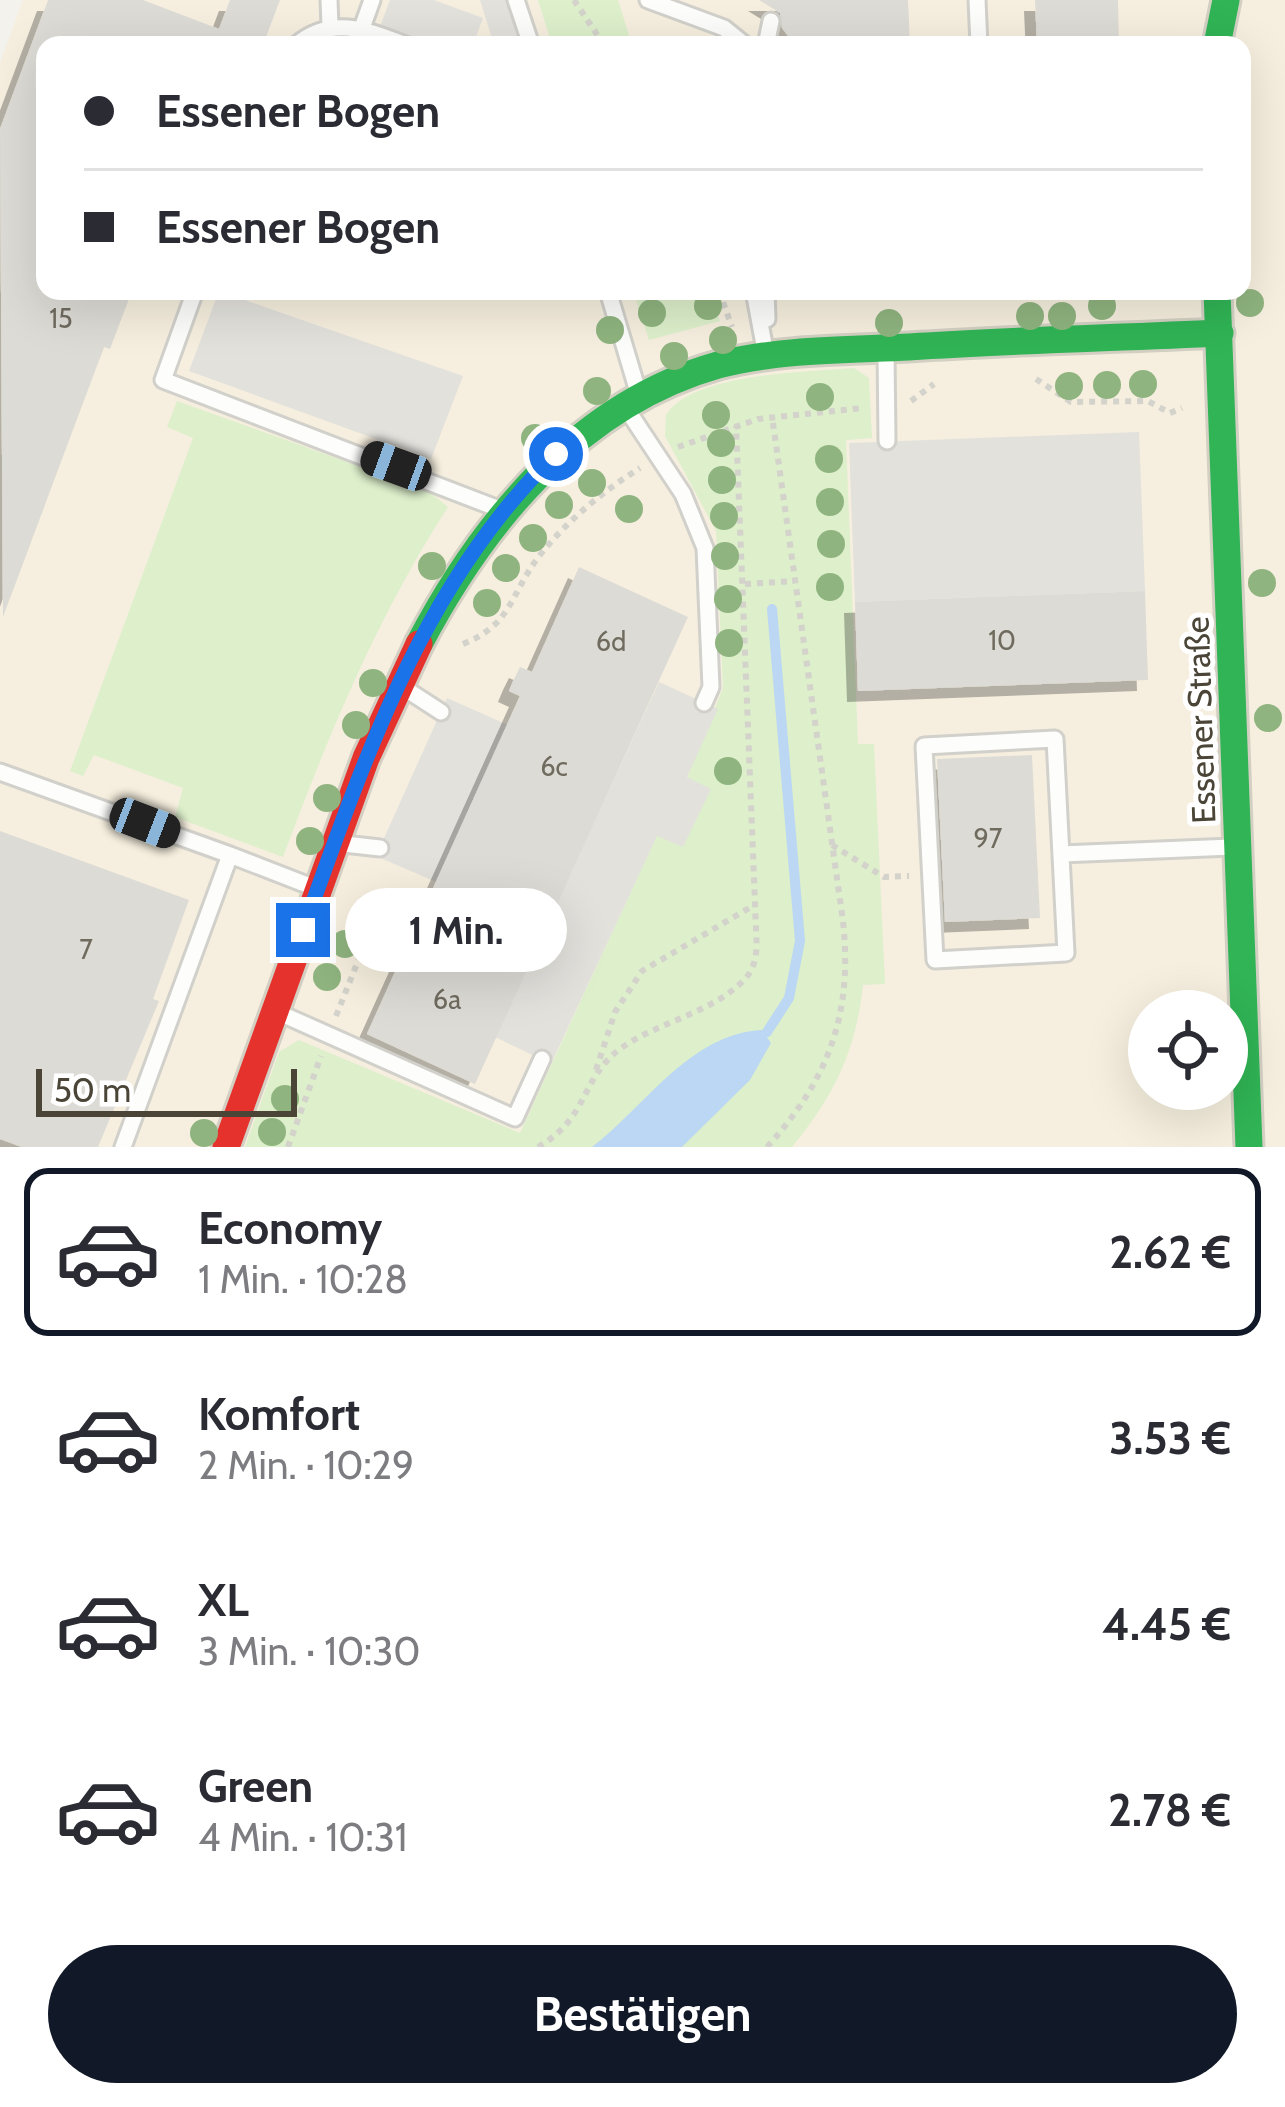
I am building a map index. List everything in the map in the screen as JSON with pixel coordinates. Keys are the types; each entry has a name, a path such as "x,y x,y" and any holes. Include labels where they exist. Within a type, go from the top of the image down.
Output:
{"street":[{"path":"1202,0 1204,36"},
{"path":"1219,36 1226,0"},
{"name":"Essener Straße","path":"1218,300 1249,1147"},
{"path":"226,1147 318,889 348,845 399,685 439,604 502,510 556,454 632,400 706,368 886,348 1220,334"}],"lane":[{"path":"329,0 330,26"},
{"path":"362,28 372,0"},
{"path":"517,0 528,36"},
{"path":"648,0 734,36"},
{"path":"977,0 979,36"},
{"path":"768,36 770,21"},
{"path":"312,36 330,26 362,28 383,36"},
{"path":"193,300 163,380 502,510"},
{"path":"610,300 632,400 698,522 707,586 711,687 704,703"},
{"path":"756,300 766,358"},
{"path":"766,300 766,358"},
{"path":"886,348 887,441"},
{"path":"399,685 441,712"},
{"path":"1055,739 1061,854 1066,953 935,960 924,746 1055,739"},
{"path":"0,772 318,889"},
{"path":"348,845 380,848"},
{"path":"1061,854 1241,846"},
{"path":"123,1147 230,855"},
{"path":"274,1011 515,1118 542,1059"}],"path":[{"path":"574,0 598,36"},
{"path":"1022,369 1070,402 1136,400 1182,412 1182,394"},
{"path":"445,652 495,632 538,558 560,532 660,456 772,416 905,406 937,382"},
{"path":"767,1147 815,1087 838,1039 847,952 772,416"},
{"path":"594,1079 620,1050 744,980 757,954 736,426"},
{"path":"707,586 795,581"},
{"path":"288,1147 368,935 347,893 348,845"},
{"path":"832,845 884,877 930,876"},
{"path":"538,1147 578,1116 628,985 642,970 756,904"}],"shaded area":[{"path":"23,0 1285,0 1285,1147 0,1147 0,63"},
{"path":"390,0 434,0 483,18 476,36 376,36"},
{"path":"480,0 507,0 518,36 491,36"},
{"path":"216,300 245,300 463,376 431,459 189,371"},
{"path":"1139,432 1145,591 855,602 849,443"},
{"path":"659,682 718,709 687,777 711,789 683,847 657,836 551,1064 495,1037"},
{"path":"447,698 508,725 436,882 376,856"}],"green space":[{"path":"538,0 618,0 629,36 549,36"},
{"path":"636,300 713,300 720,321 649,340"},
{"path":"854,368 869,378 872,438 846,440 858,744 874,744 885,984 863,985 849,1052 807,1128 792,1147 245,1147 279,1052 299,1040 520,1133 657,835 710,789 687,778 723,688 716,531 665,436 666,415 700,390 725,383"},
{"path":"177,401 428,491 448,507 356,677 283,857 175,817 183,788 94,755 83,776 70,771 193,438 167,427"}],"water":[{"path":"762,1030 771,1043 750,1080 682,1147 592,1147 690,1058 712,1044"}],"building":[{"path":"48,0 143,0 219,29 230,0 280,0 266,36 36,36 36,300 129,300 110,349 104,347 3,617 0,129"},
{"path":"759,0 908,0 910,36 788,36 780,13"},
{"path":"1035,0 1118,0 1119,36 1037,36"},
{"path":"579,567 688,617 475,1084 367,1034 414,930 402,925 415,901 425,906 520,696 509,691 514,679 520,667 532,672"},
{"path":"1145,591 1148,680 858,691 855,602"},
{"path":"1032,755 1040,918 945,922 937,759"},
{"path":"0,831 189,900 153,999 159,1001 98,1147 22,1147 0,1139"}],"waterway":[{"path":"767,1032 789,998 800,941 772,609"}],"traffic: fast":[{"path":"1219,36 1226,0"},
{"path":"1217,300 1249,1147"},
{"path":"419,644 473,554 540,473 579,438 668,383 718,365 789,353 1220,333"}],"traffic: jam":[{"path":"226,1147 366,758 419,644"}],"route":[{"path":"303,930 383,717 416,647 502,510 556,454"}]}
